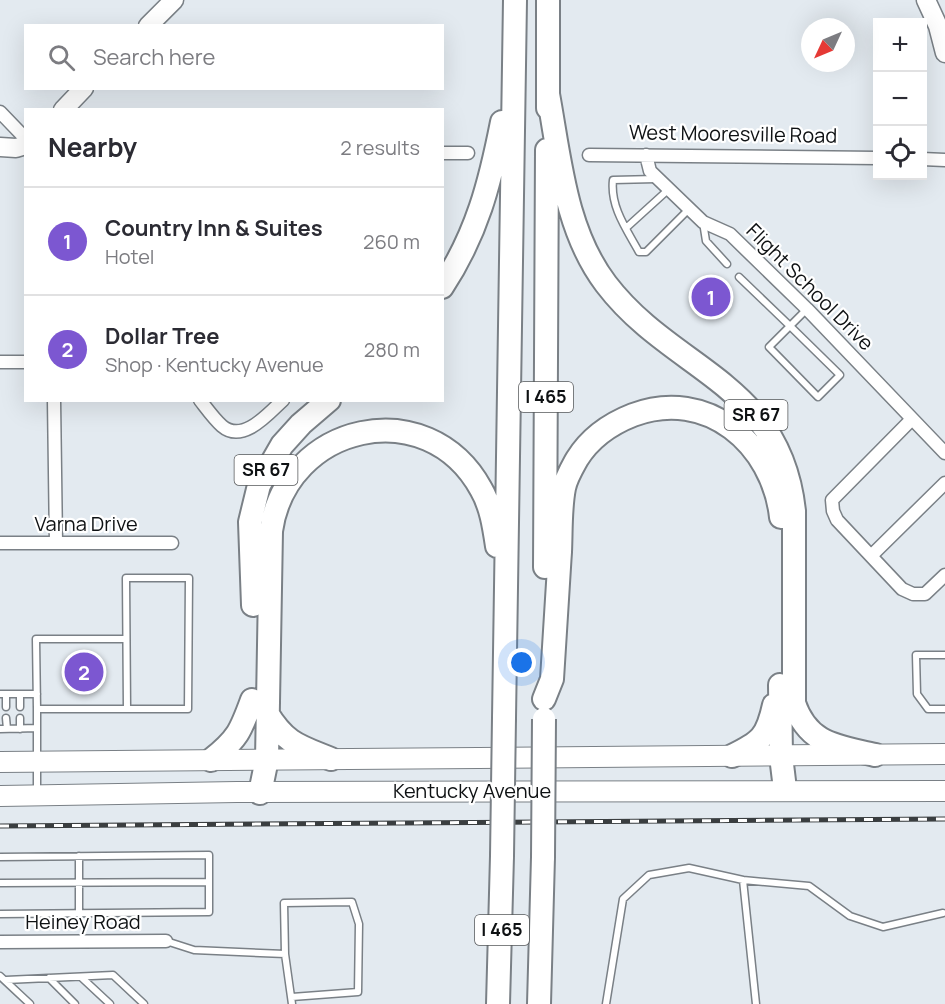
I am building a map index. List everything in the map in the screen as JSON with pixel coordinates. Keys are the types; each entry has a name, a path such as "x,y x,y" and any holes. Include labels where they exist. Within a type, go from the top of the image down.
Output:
{"highway":[{"name":"I 465","path":"498,1004 507,604 515,0"},
{"name":"I 465","path":"538,1004 543,857 548,0"},
{"path":"444,284 467,245 481,210 492,171 513,68"},
{"name":"SR 67","path":"548,94 568,205 579,237 600,275 628,309 746,404 765,427 786,467 794,511 794,703 800,719 815,736 830,744 875,755"},
{"name":"SR 67","path":"260,759 250,522 256,494 267,468 282,444 326,402"},
{"path":"544,709 552,679 564,489 569,474 588,444 603,430 631,416 658,410 696,411 732,428 747,441 770,472 777,493 782,520 780,677 787,756"},
{"path":"212,760 235,739 259,706 270,541 274,514 285,488 295,473 315,453 330,443 365,432 393,431 429,440 453,454 477,481 489,505 507,604"},
{"path":"732,756 756,742 767,731 780,677"},
{"path":"785,789 794,703"},
{"path":"259,706 287,740 331,759"},
{"path":"260,759 260,793"}],"main road":[{"name":"Kentucky Avenue","path":"0,762 945,754"},
{"name":"Kentucky Avenue","path":"0,796 785,789 846,792 945,791"}],"street":[{"path":"150,24 174,0"},
{"path":"926,0 938,26 945,53"},
{"path":"65,108 82,90"},
{"path":"0,112 24,137"},
{"path":"0,147 16,148 24,146"},
{"path":"444,153 468,153"},
{"name":"West Mooresville Road","path":"589,155 873,158"},
{"name":"Flight School Drive","path":"646,155 650,171 658,179 703,222 730,234 807,309 945,453"},
{"path":"927,159 945,160"},
{"path":"0,362 24,362"},
{"path":"54,402 56,543"},
{"path":"202,402 224,428 241,431 255,425 281,402"},
{"path":"911,420 832,500 833,511 837,520 902,589 913,594 925,594 945,575"},
{"path":"871,556 945,483"},
{"name":"Varna Drive","path":"0,543 172,543"},
{"name":"Heiney Road","path":"0,942 166,941"}],"lane":[{"path":"658,179 613,180 612,190 618,212 639,252 646,252 689,209"},
{"path":"626,228 669,189"},
{"path":"703,222 706,242 727,264"},
{"path":"739,277 790,326 840,375 818,397 769,347 790,326 807,309"},
{"path":"37,710 188,709 189,578 126,578 127,709"},
{"path":"38,795 36,639 126,639"},
{"path":"945,655 916,656 918,694 928,709 945,709"},
{"path":"6,707 3,694 37,694"},
{"path":"20,694 20,707"},
{"path":"6,718 3,729 37,728"},
{"path":"20,718 20,729"},
{"path":"0,857 209,855 209,912 0,914"},
{"path":"79,856 79,913"},
{"path":"606,1004 622,899 649,875 689,868 743,880 808,886 850,916 883,927 943,913"},
{"path":"743,880 756,1004"},
{"path":"0,883 209,882"},
{"path":"352,902 359,924 358,992 292,1000 285,954 284,903 352,902"},
{"path":"166,941 194,950 285,954"},
{"path":"3,978 113,975 144,1004"},
{"path":"81,977 110,1004"},
{"path":"3,978 30,1004"},
{"path":"49,978 75,1004"}],"railway":[{"path":"0,826 945,819"}],"place":[{"name":"Country Inn & Suites","path":"711,297"},
{"name":"Dollar Tree","path":"84,672"}]}
